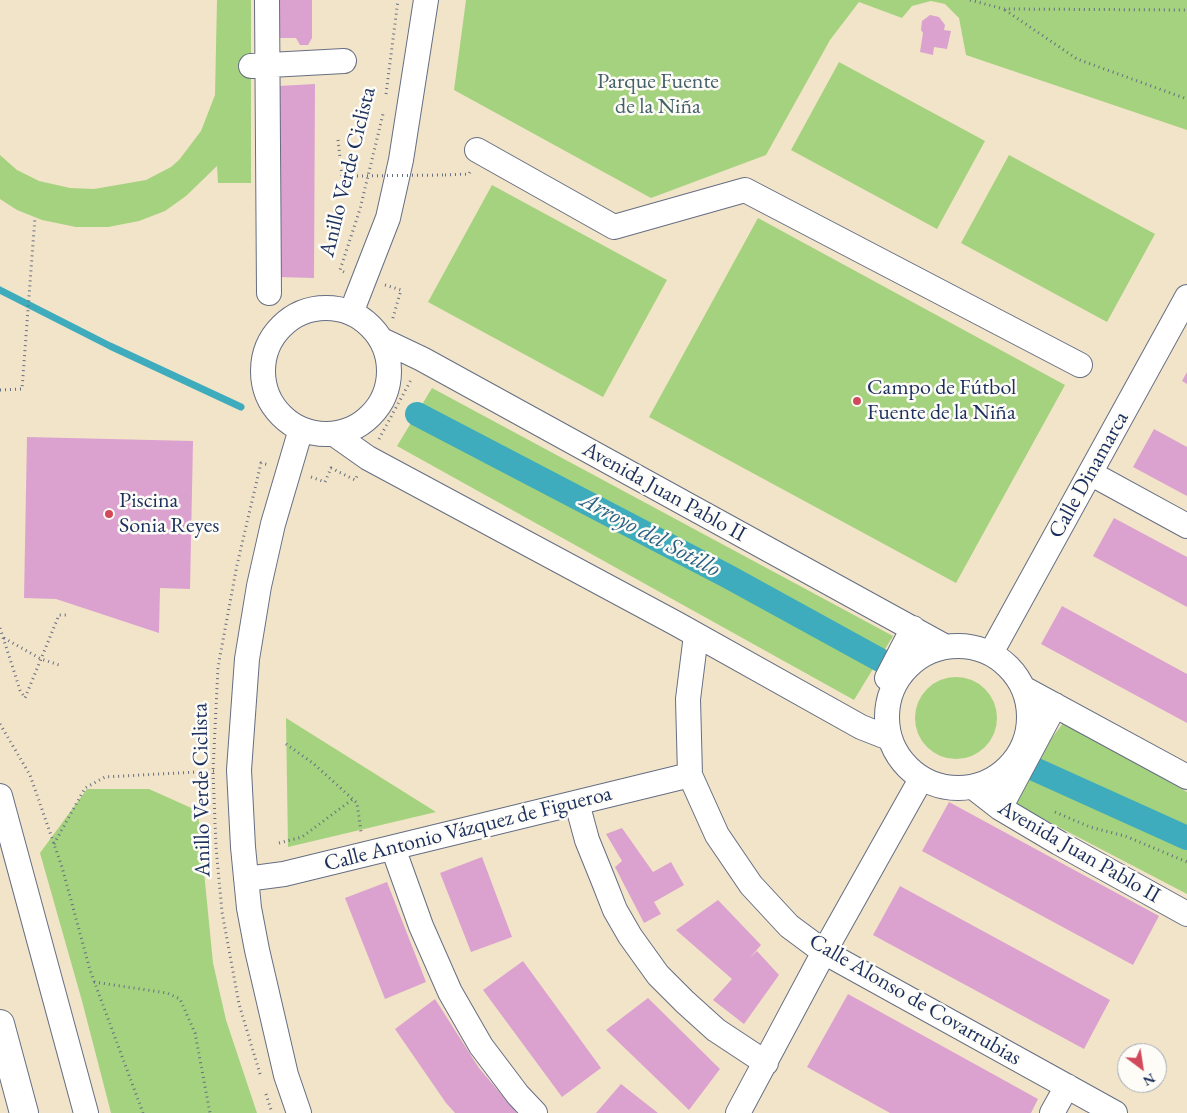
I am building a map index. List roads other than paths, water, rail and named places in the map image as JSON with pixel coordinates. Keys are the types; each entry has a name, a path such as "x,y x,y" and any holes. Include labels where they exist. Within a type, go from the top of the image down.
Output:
{"highway":[{"path":"0,1024 24,1113"}],"street":[{"path":"267,0 260,65 269,294"},
{"path":"351,313 388,218 401,160 426,0"},
{"path":"260,65 344,62"},
{"path":"477,150 614,227 745,190 1080,365"},
{"name":"Calle Dinamarca","path":"991,653 1185,306"},
{"path":"334,308 351,313 386,333 389,380 383,400 371,417 354,428 334,434 317,434 300,429 285,420 274,406 266,390 263,372 265,355 278,331 298,314 316,309 334,308"},
{"name":"Avenida Juan Pablo II","path":"386,333 422,359 944,646"},
{"path":"299,1113 286,1075 257,950 246,879 239,770 247,659 256,604 287,470 300,429"},
{"path":"334,434 368,458 696,635 861,727 889,738"},
{"path":"1090,473 1187,526"},
{"path":"861,727 913,628"},
{"name":"Calle Alonso de Covarrubias","path":"696,635 688,699 690,775 717,835 751,885 789,926 824,952 1115,1113"},
{"path":"944,646 961,646 991,653 1008,666 1023,688 1028,705 1029,726 1023,746 1010,765 991,780 974,787 955,789 932,784 921,779 903,764 889,738 886,711 892,688 905,668 924,654 944,646"},
{"path":"1023,688 1187,777"},
{"path":"1000,808 1055,705"},
{"name":"Calle Antonio Vázquez de Figueroa","path":"246,879 284,874 690,775"},
{"path":"738,1113 824,952 921,779"},
{"name":"Avenida Juan Pablo II","path":"974,787 1000,808 1187,914"},
{"path":"0,796 86,1113"},
{"path":"576,803 587,840 615,910 630,936 658,975 716,1030 766,1063"},
{"path":"393,848 421,926 450,992 481,1046 518,1095 535,1113"},
{"path":"1052,1113 1067,1086"}],"waterway":[{"path":"0,290 110,346 241,407"},
{"name":"Arroyo del Sotillo","path":"417,414 729,577 880,660"},
{"name":"Arroyo del Sotillo","path":"1032,768 1187,838"}],"place":[{"name":"Campo de Fútbol Fuente de la Niña","path":"857,401"},
{"name":"Piscina Sonia Reyes","path":"109,514"}],"park label":[{"name":"Parque Fuente de la Niña","path":"658,94"}]}
